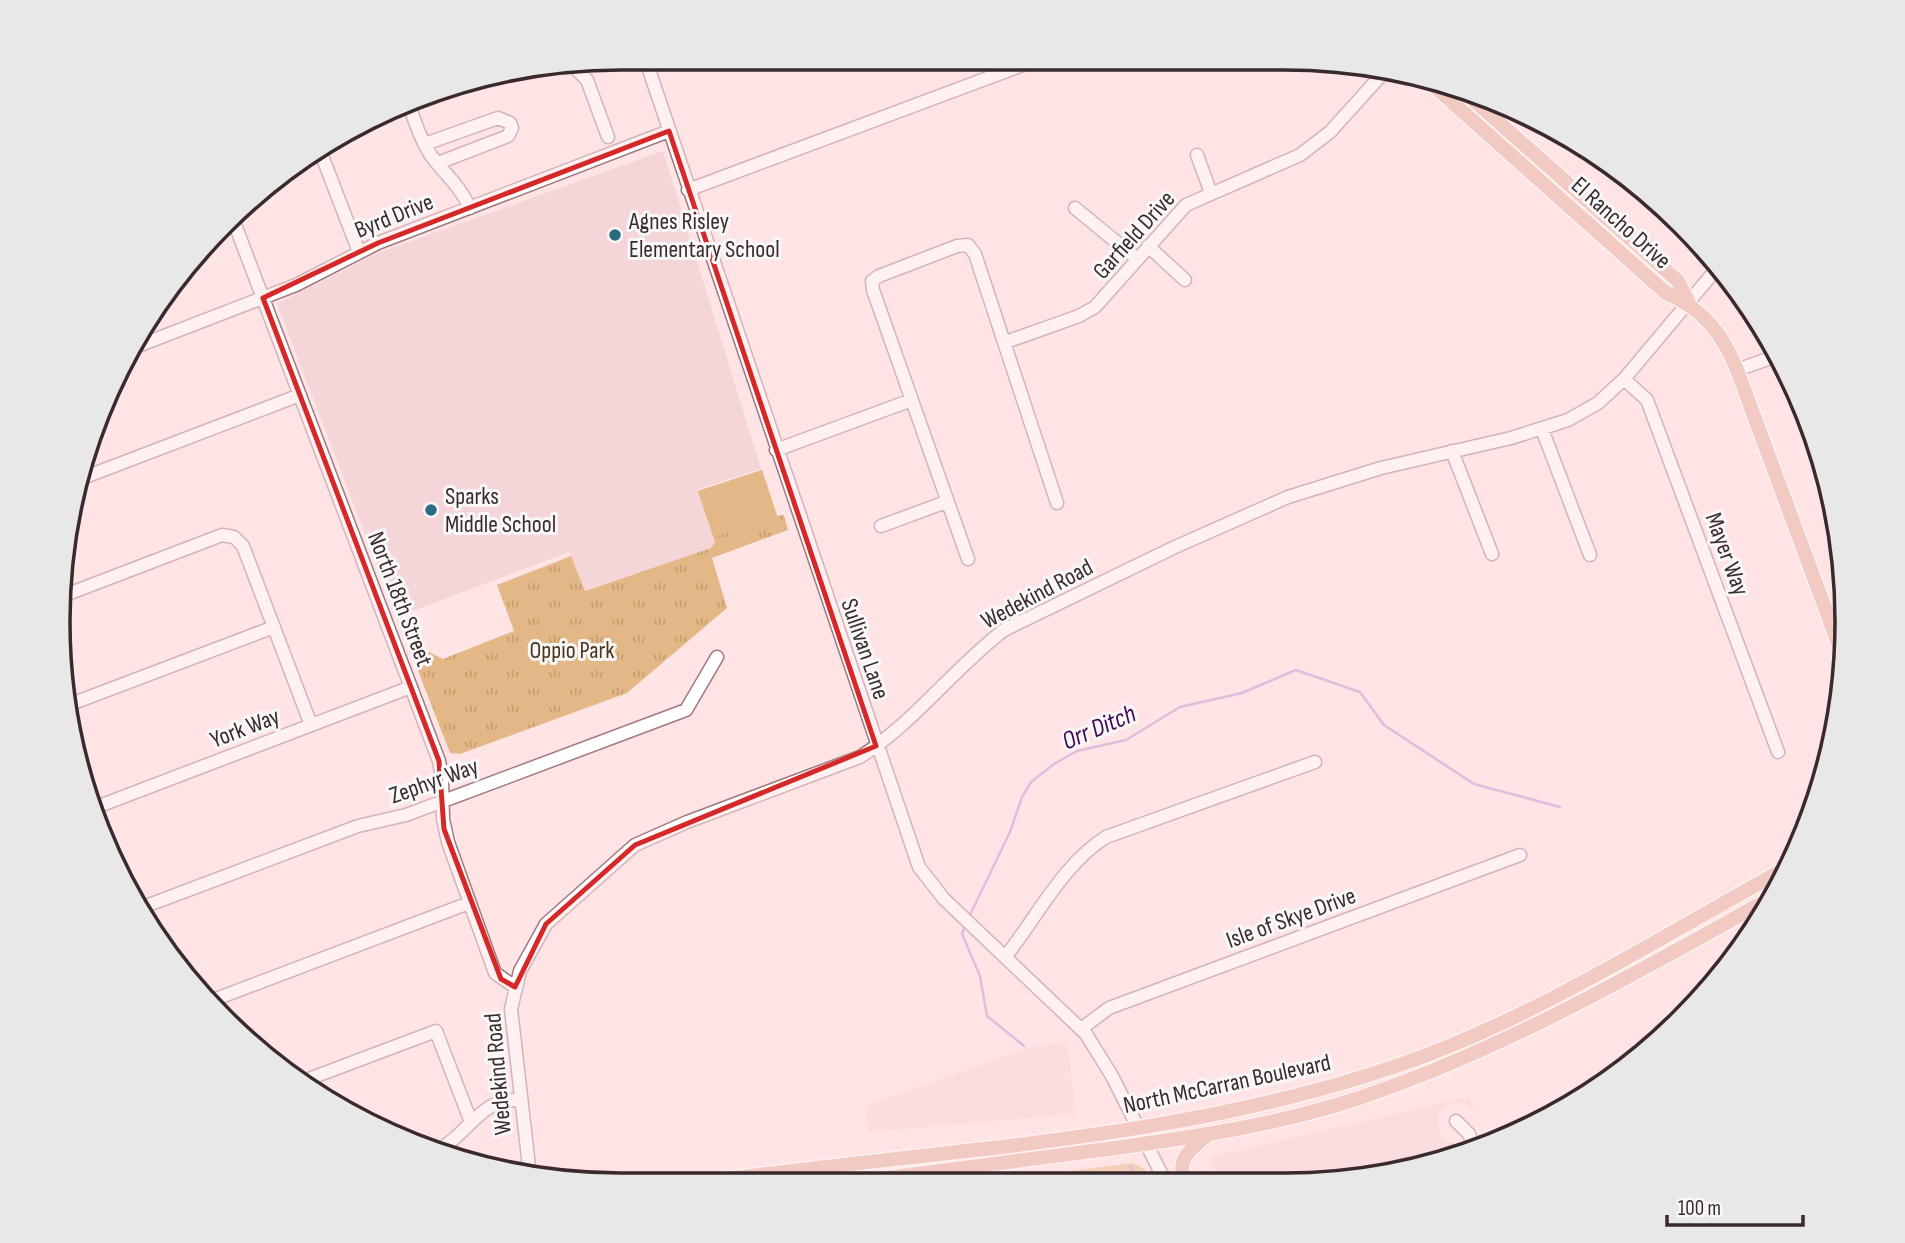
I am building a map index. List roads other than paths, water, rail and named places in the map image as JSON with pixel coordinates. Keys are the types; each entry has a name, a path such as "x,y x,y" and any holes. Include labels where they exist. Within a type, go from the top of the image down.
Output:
{"main road":[{"name":"El Rancho Drive","path":"1443,94 1667,293 1689,303"},
{"name":"El Rancho Drive","path":"1481,107 1678,281 1689,303 1718,333 1737,370 1835,634"},
{"name":"North McCarran Boulevard","path":"776,1173 1139,1128 1297,1097 1405,1063 1468,1038 1552,997 1772,876"},
{"name":"North McCarran Boulevard","path":"925,1173 1207,1135 1360,1098 1465,1059 1548,1020 1755,907"},
{"path":"1182,1173 1183,1157 1207,1135"}],"street":[{"name":"Sullivan Lane","path":"649,70 912,851 923,874 944,899 1081,1029 1112,1076 1161,1173"},
{"path":"688,190 1012,70"},
{"path":"579,72 587,80 608,137"},
{"name":"Garfield Drive","path":"1006,342 1086,313 1101,302 1186,205 1211,192 1268,172 1305,151 1330,132 1378,79"},
{"path":"412,111 425,145 454,179 470,208"},
{"path":"425,145 498,118 510,123 512,128 508,136 438,163"},
{"name":"Byrd Drive","path":"146,343 296,285 359,252 669,131"},
{"path":"1197,155 1211,192"},
{"path":"323,158 359,252"},
{"path":"1075,208 1137,259"},
{"name":"North 18th Street","path":"236,228 439,761 444,829 469,903 495,973 515,987"},
{"path":"968,559 909,401 872,281 957,246 968,245 975,254 1006,342 1058,503"},
{"path":"1148,246 1185,280"},
{"name":"Wedekind Road","path":"529,1164 511,1027 515,987 527,954 546,924 635,845 687,822 860,757 876,746 971,656 1004,630 1241,516 1326,484 1568,420 1598,403 1624,379 1712,275"},
{"path":"1737,370 1768,359"},
{"name":"Mayer Way","path":"1624,379 1647,400 1778,752"},
{"path":"90,475 300,395"},
{"path":"776,450 909,401"},
{"path":"1542,429 1590,555"},
{"path":"1452,451 1492,554"},
{"path":"881,526 946,502"},
{"path":"71,593 229,535 243,546 311,725"},
{"path":"76,702 274,626"},
{"name":"Zephyr Way","path":"149,905 358,826 398,818 686,710 717,657"},
{"name":"York Way","path":"101,805 411,687"},
{"path":"1006,956 1071,867 1084,852 1106,837 1315,762"},
{"name":"Isle of Skye Drive","path":"1081,1029 1109,1009 1520,855"},
{"path":"219,998 469,903"},
{"path":"312,1078 436,1031 471,1122"},
{"path":"446,1144 455,1139 490,1105 520,1100"},
{"path":"1456,1121 1471,1140"}],"waterway":[{"name":"Orr Ditch","path":"969,917 1010,832 1022,797 1031,782 1054,764 1077,751 1126,740 1180,707 1242,693 1296,670 1360,692 1384,725 1474,784 1560,807"},
{"name":"Orr Ditch","path":"965,926 962,934 980,976 987,1016 1024,1046"},
{"name":"Orr Ditch","path":"1130,1166 1133,1173"}],"place":[{"name":"Agnes Risley Elementary School","path":"615,235"},
{"name":"Sparks Middle School","path":"431,510"}],"park label":[{"name":"Oppio Park","path":"572,650"}]}
